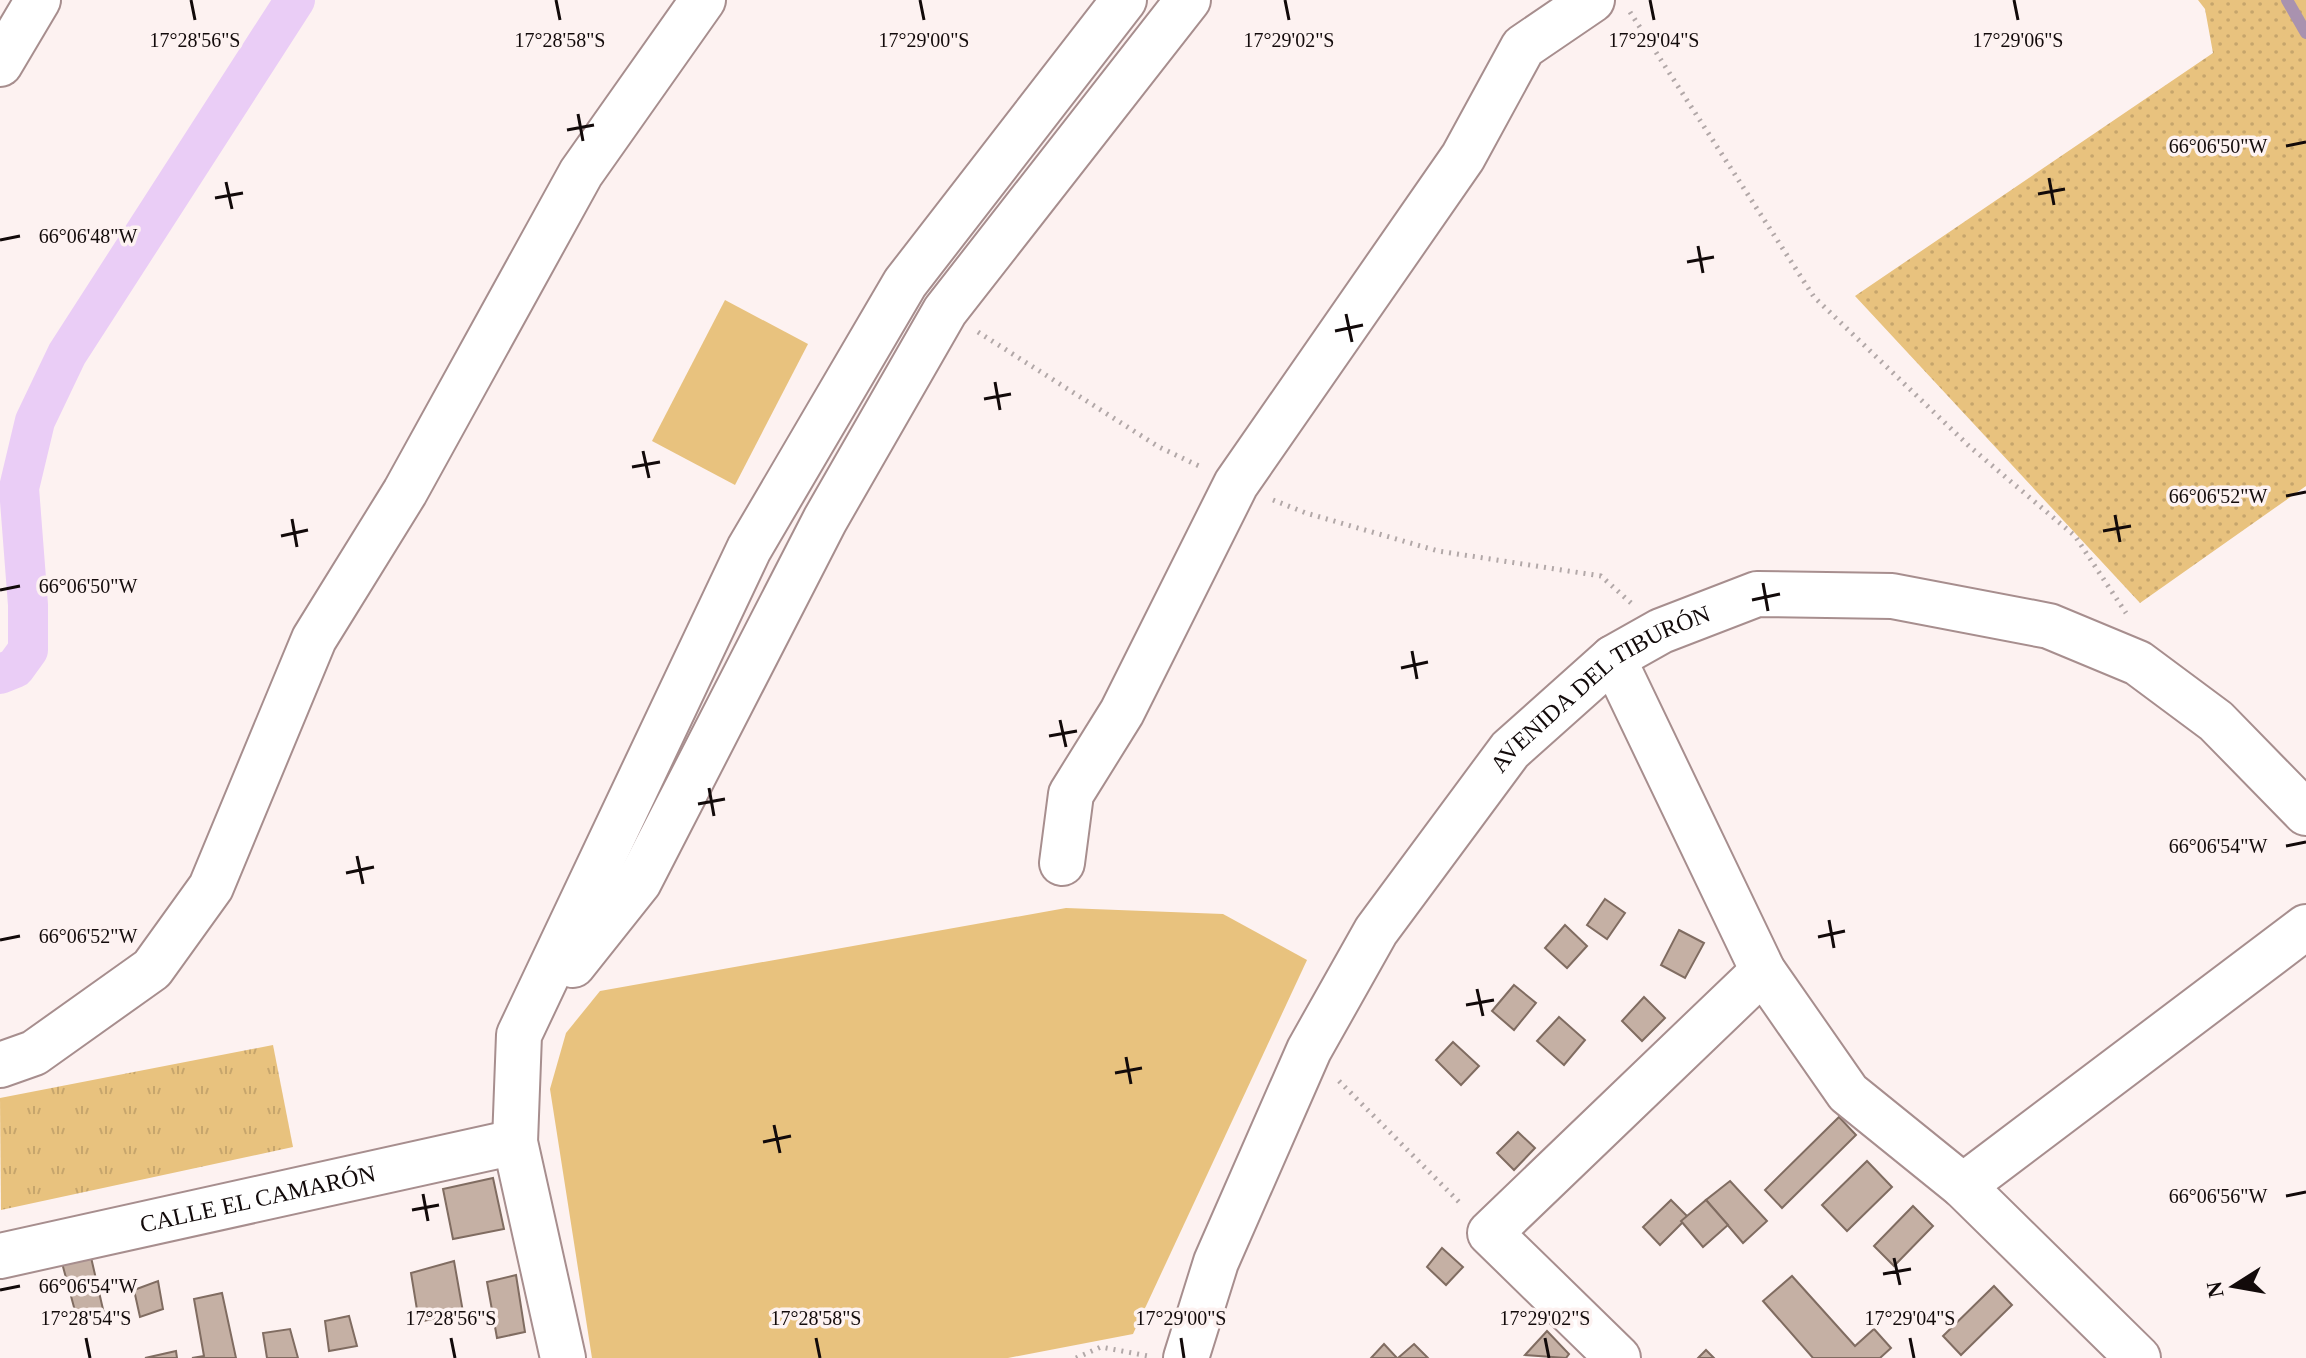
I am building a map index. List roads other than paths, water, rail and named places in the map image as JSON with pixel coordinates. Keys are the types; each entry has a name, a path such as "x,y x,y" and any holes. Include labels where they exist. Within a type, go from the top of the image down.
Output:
{"street":[{"path":"0,64 38,0"},
{"path":"0,1065 34,1053 152,969 211,887 314,639 405,492 581,173 703,0"},
{"path":"563,1358 515,1142 522,1030 749,549 905,283 1124,0"},
{"path":"522,1030 639,882 825,520 945,311 1188,0"},
{"path":"1062,863 1071,794 1122,712 1236,484 1463,157 1523,47 1592,0"},
{"name":"AVENIDA DEL TIBURÓN","path":"1186,1358 1216,1262 1309,1050 1376,931 1510,750 1613,658 1661,631 1757,594 1892,596 2049,626 2138,663 2216,721 2306,813"},
{"path":"1613,658 1763,971 1848,1093 1963,1186 2138,1358"},
{"path":"1963,1186 2306,927"},
{"path":"1618,1358 1490,1233 1763,971"},
{"name":"CALLE EL CAMARÓN","path":"0,1256 515,1142"}],"waterway":[{"path":"0,674 15,668 28,650 28,605 19,488 35,421 67,354 295,0"},
{"path":"2287,0 2306,33"}]}
